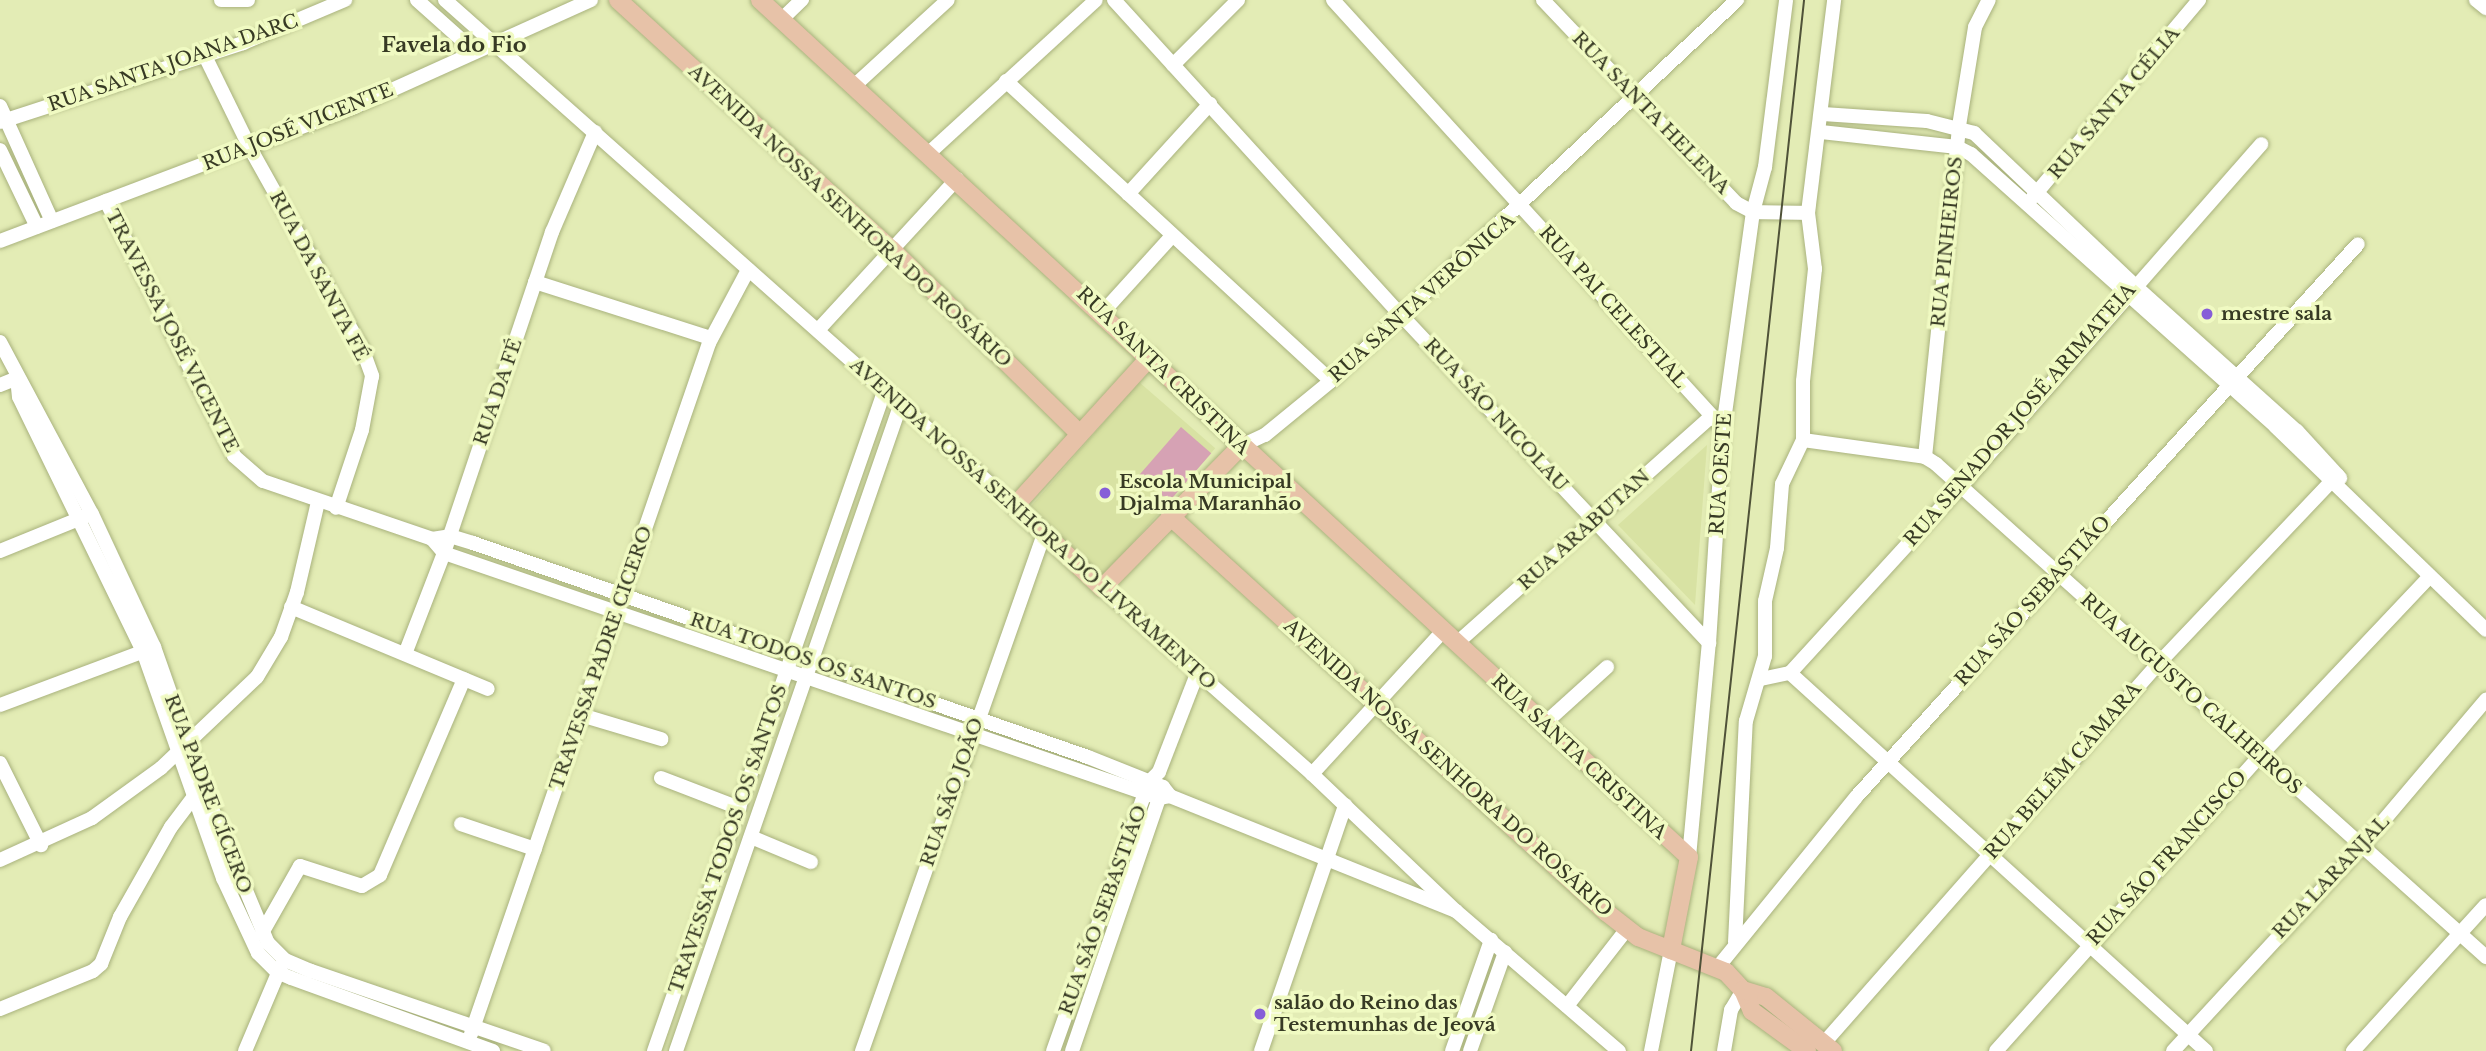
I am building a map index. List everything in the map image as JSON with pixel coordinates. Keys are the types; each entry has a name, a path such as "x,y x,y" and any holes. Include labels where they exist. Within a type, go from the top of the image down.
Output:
{"main road":[{"name":"AVENIDA NOSSA SENHORA DO ROSÁRIO","path":"618,0 891,249 1080,433"},
{"name":"RUA SANTA CRISTINA","path":"760,0 1103,312 1241,446 1689,857"},
{"path":"1015,506 1150,357"},
{"name":"RUA SANTA VERÔNICA","path":"1102,588 1241,446"},
{"name":"AVENIDA NOSSA SENHORA DO LIVRAMENTO","path":"1015,506 1102,588"},
{"name":"AVENIDA NOSSA SENHORA DO ROSÁRIO","path":"1170,516 1627,929 1671,950 1718,967 1744,990"},
{"name":"RUA OESTE","path":"1671,950 1689,857"},
{"path":"1744,990 1766,997 1829,1047"},
{"path":"1744,990 1752,1011 1807,1051"}],"street":[{"path":"221,0 248,0"},
{"name":"RUA SANTA JOANA DARC","path":"4,121 204,54 345,0"},
{"path":"417,0 474,51"},
{"name":"AVENIDA NOSSA SENHORA DO LIVRAMENTO","path":"445,0 748,270 819,329 1015,506"},
{"name":"RUA JOSÉ VICENTE","path":"0,241 250,148 592,0"},
{"path":"782,19 802,0"},
{"path":"854,86 948,0"},
{"path":"929,153 1096,0"},
{"name":"RUA SÃO NICOLAU","path":"1114,0 1402,317 1709,643"},
{"path":"1173,65 1238,0"},
{"name":"RUA PAI CELESTIAL","path":"1333,0 1723,428"},
{"name":"RUA SANTA HELENA","path":"1544,0 1736,203 1753,212"},
{"name":"RUA SANTA VERÔNICA","path":"1241,446 1265,435 1331,381 1521,207 1737,0"},
{"name":"RUA OESTE","path":"1689,857 1709,643 1723,428 1753,212 1765,167 1786,0"},
{"path":"1735,942 1746,721 1767,677 1765,601 1777,548 1780,495 1803,440 1804,369 1815,269 1808,214 1821,132 1834,0"},
{"name":"RUA PINHEIROS","path":"1925,457 1959,126 1975,27 1976,0"},
{"name":"RUA PINHEIROS","path":"1975,27 1989,0"},
{"name":"RUA SANTA CÉLIA","path":"2026,204 2199,0"},
{"name":"RUA DA SANTA FÉ","path":"204,54 250,148 362,348 372,376 362,430 336,508"},
{"path":"1006,81 1331,381"},
{"path":"1128,194 1210,104"},
{"path":"0,106 4,121 52,220"},
{"path":"1823,114 1959,126 1988,144 2038,192 2129,290"},
{"name":"RUA DA FÉ","path":"405,654 450,536 536,282 596,132"},
{"path":"1821,132 1957,147 1986,165 2026,204 2129,290 2335,477 2345,492 2486,630"},
{"name":"RUA SENADOR JOSÉ ARIMATEIA","path":"1790,673 1961,486 2129,290 2260,144"},
{"path":"0,150 37,227"},
{"path":"819,329 957,179"},
{"name":"TRAVESSA JOSÉ VICENTE","path":"106,201 234,456 263,481 318,502 432,539 450,536"},
{"path":"1753,212 1808,214"},
{"path":"1103,312 1172,236"},
{"name":"RUA SÃO SEBASTIÃO","path":"1718,967 1735,942 1887,764 2230,381 2358,244"},
{"name":"TRAVESSA PADRE CICERO","path":"467,1046 711,338 748,270"},
{"path":"536,282 711,338"},
{"name":"RUA PADRE CÍCERO","path":"0,342 17,378 30,393 92,514 148,649 181,745 262,933 281,966"},
{"path":"0,385 17,378"},
{"name":"RUA PADRE CÍCERO","path":"17,378 19,397 78,520 148,649"},
{"name":"TRAVESSA TODOS OS SANTOS","path":"654,1051 885,389"},
{"name":"TRAVESSA TODOS OS SANTOS","path":"676,1051 901,403"},
{"name":"RUA ARABUTAN","path":"1457,643 1711,417"},
{"path":"1803,440 1925,457"},
{"name":"RUA AUGUSTO CALHEIROS","path":"1925,457 1961,486 2157,665 2486,957"},
{"name":"RUA BELÉM CÂMARA","path":"1829,1047 1989,855 2157,665 2335,477"},
{"path":"0,860 41,845 92,818 161,768 181,745 257,677 271,658 306,564 318,502"},
{"path":"0,551 92,514"},
{"name":"RUA SÃO JOÃO","path":"862,1051 1044,534"},
{"name":"RUA TODOS OS SANTOS","path":"450,536 977,719 1158,788 1456,911"},
{"path":"432,539 444,553"},
{"name":"RUA TODOS OS SANTOS","path":"444,553 972,734 1158,788"},
{"name":"RUA SÃO FRANCISCO","path":"1996,1051 2089,943 2429,577"},
{"name":"AVENIDA NOSSA SENHORA DO LIVRAMENTO","path":"1102,588 1346,805 1456,911 1619,1051"},
{"path":"291,607 488,689"},
{"path":"1312,774 1443,631"},
{"path":"0,705 148,649"},
{"path":"1544,724 1606,667"},
{"path":"1767,677 1790,673 1887,764 2206,1051"},
{"name":"RUA SÃO SEBASTIÃO","path":"1072,1051 1197,674"},
{"path":"262,933 295,868 305,866 362,886 380,876 464,679"},
{"name":"RUA LARANJAL","path":"2173,1051 2362,846 2486,700"},
{"path":"581,715 661,739"},
{"name":"RUA PADRE CÍCERO","path":"181,745 193,798 236,911 258,953 281,966 467,1046 494,1051"},
{"path":"0,763 41,845"},
{"name":"TRAVESSA TODOS OS SANTOS","path":"661,778 739,807"},
{"name":"RUA SÃO SEBASTIÃO","path":"1053,1051 1158,788"},
{"path":"0,1009 93,971 102,964 120,916 171,827 193,798"},
{"path":"1261,1051 1325,856 1346,805"},
{"path":"461,824 536,849"},
{"path":"751,837 811,862"},
{"path":"718,866 738,873"},
{"path":"2353,1051 2486,905"},
{"path":"1567,1006 1627,929"},
{"path":"1452,1051 1491,940"},
{"path":"1651,1051 1671,950"},
{"path":"1470,1051 1505,952"},
{"path":"245,1051 281,966 474,1025 544,1051"},
{"path":"1724,1051 1731,1010 1744,990"},
{"path":"1065,1019 1082,1024"}],"shaded area":[{"name":"Escola Municipal Djalma Maranhão","path":"1139,382 1215,448 1102,579 1026,513"},
{"path":"1181,427 1211,453 1169,502 1139,475"},
{"path":"1707,445 1695,605 1618,525"}],"tram line":[{"path":"1691,1051 1804,0"}],"place":[{"name":"mestre sala","path":"2207,314"},
{"name":"Escola Municipal Djalma Maranhão","path":"1105,493"},
{"name":"salão do Reino das Testemunhas de Jeová","path":"1260,1014"}],"district":[{"name":"Favela do Fio","path":"454,45"}]}
